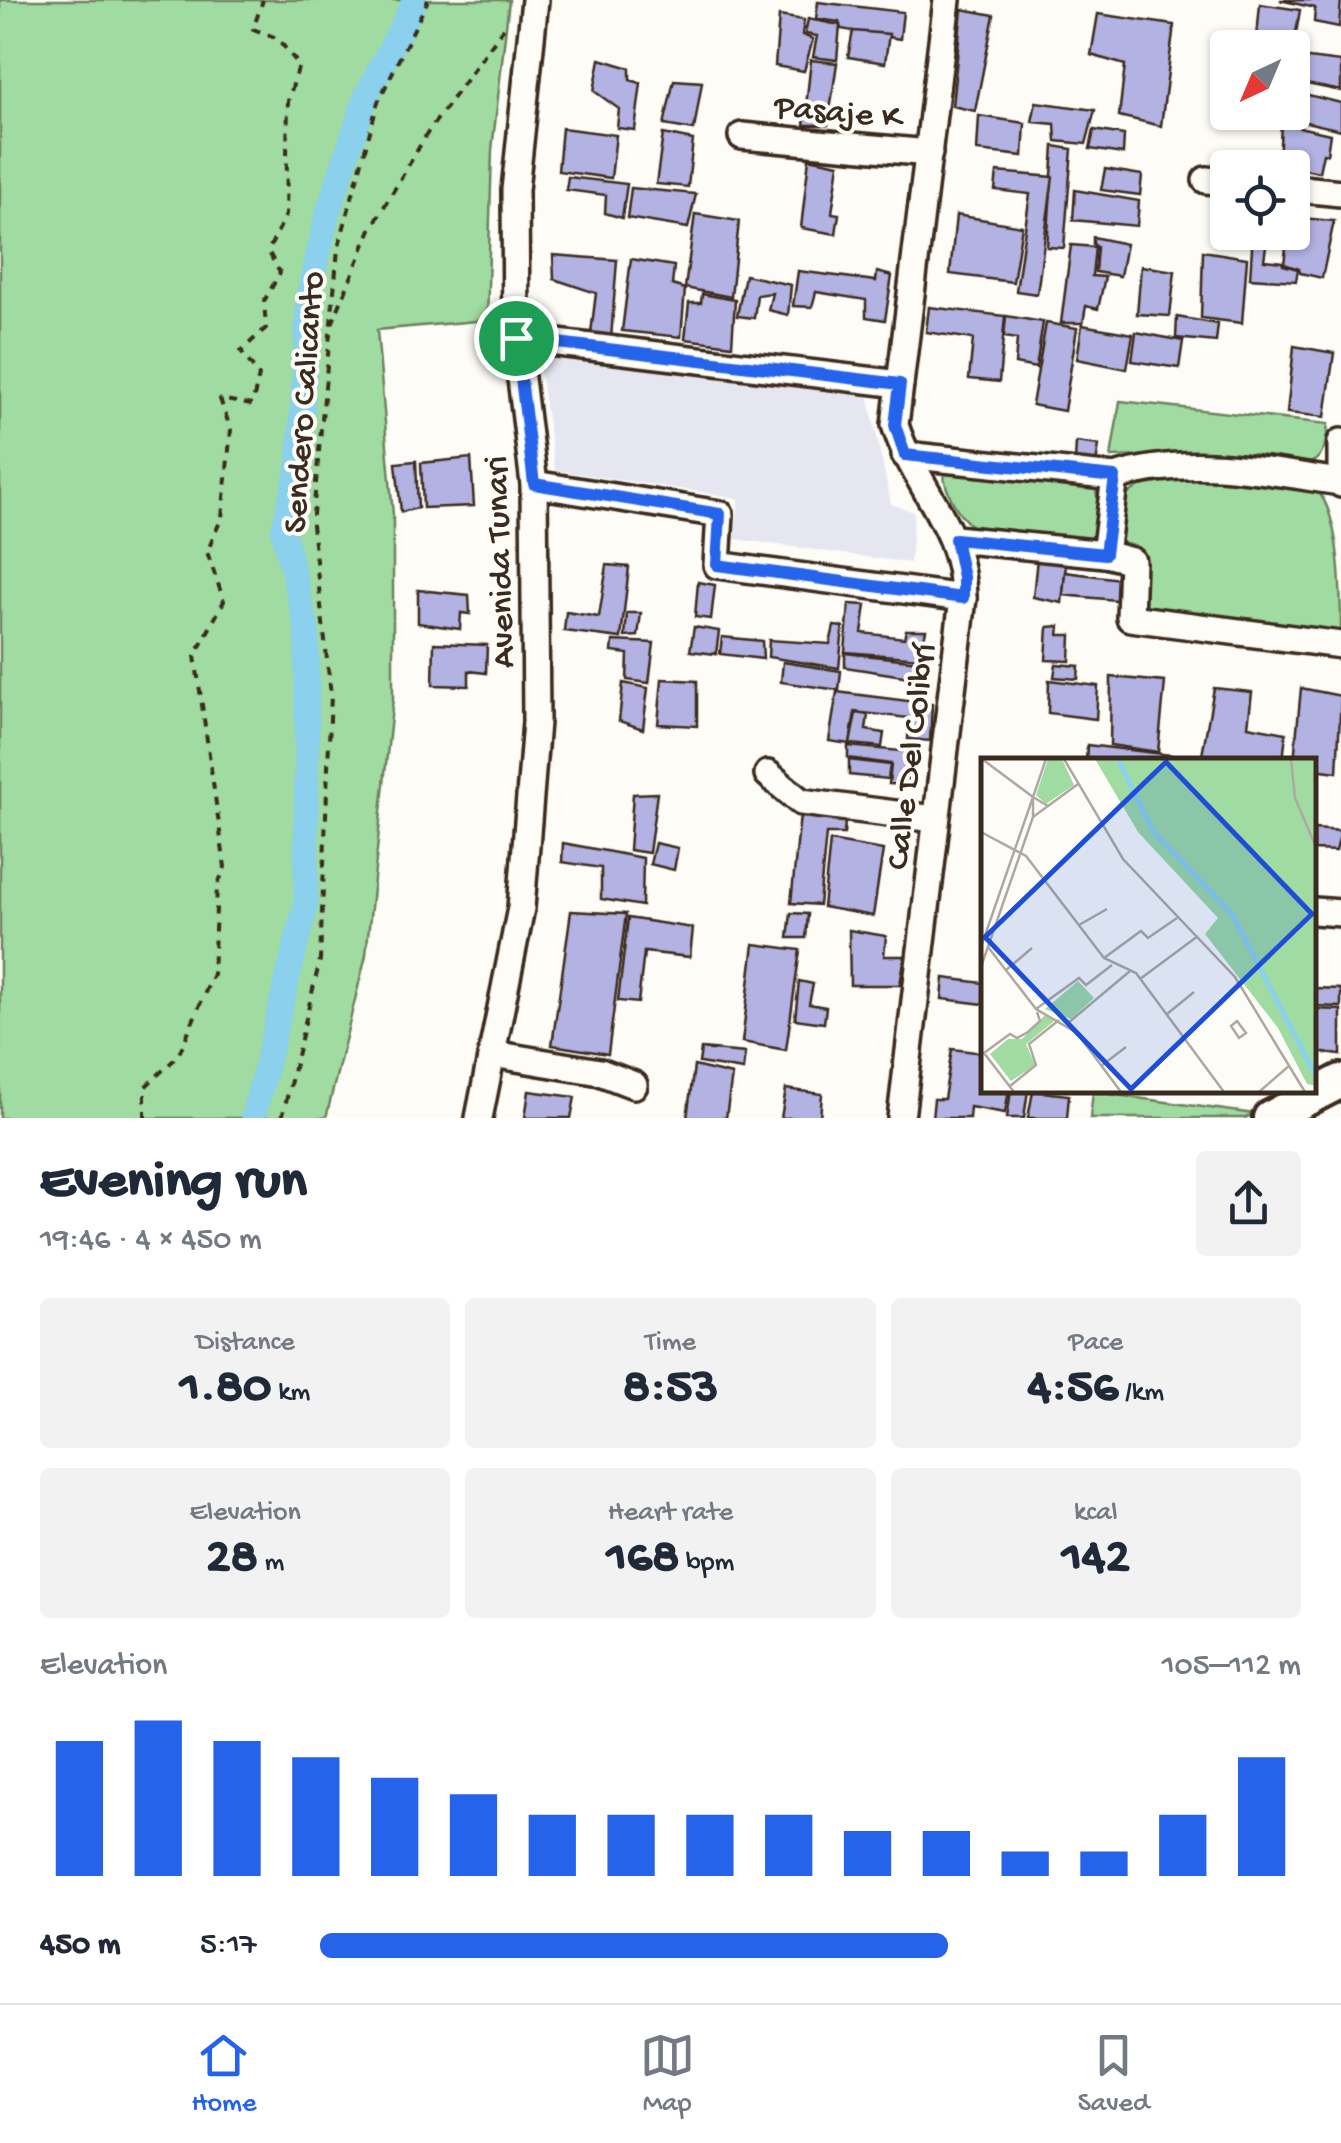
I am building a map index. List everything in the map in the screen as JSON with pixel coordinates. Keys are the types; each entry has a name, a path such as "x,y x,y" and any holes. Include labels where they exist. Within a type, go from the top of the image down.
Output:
{"main road":[{"path":"1270,1118 1341,1081"}],"street":[{"name":"Calle Del Colibrí","path":"901,1118 963,598 955,539 905,455 895,425 947,0"},
{"name":"Avenida Tunari","path":"479,1118 521,908 536,722 534,484 516,338 515,190 524,7"},
{"name":"Pasaje K","path":"742,136 928,153"},
{"path":"1310,190 1341,193"},
{"path":"516,338 900,384"},
{"path":"905,455 1115,477 1142,468 1204,463 1341,483 1341,442"},
{"path":"1105,554 1115,477"},
{"path":"534,484 720,514 717,565 963,598"},
{"path":"955,539 1105,554 1132,561 1130,618 1341,645"},
{"path":"768,774 801,802 935,820"},
{"path":"1316,911 1341,914"},
{"path":"493,1054 600,1072 634,1085"}],"path":[{"path":"145,1118 145,1087 178,1056 213,974 217,886 225,867 196,656 224,601 207,552 222,517 231,430 220,398 252,405 258,376 241,351 266,328 264,301 280,273 268,250 286,215 288,101 298,65 277,38 253,29 264,0"},
{"name":"Sendero Calicanto","path":"282,1118 320,960 331,695 312,525 338,249 378,102 428,0"},
{"path":"330,328 371,229 418,148 524,7"}],"shaded area":[{"path":"545,355 868,395 891,504 914,512 910,563 735,539 739,498 555,470 539,365"}],"green space":[{"path":"0,0 509,0 492,150 487,320 377,330 393,515 393,698 366,955 326,1118 0,1118"},
{"path":"1120,401 1328,424 1326,442 1319,457 1309,464 1208,454 1111,457"},
{"path":"944,471 1094,487 1098,499 1095,530 1089,542 974,528 953,502"},
{"path":"1193,475 1315,488 1324,500 1335,535 1341,635 1145,608 1120,546 1123,498 1147,480"},
{"path":"1093,1093 1254,1114 1245,1118 1090,1118"}],"building":[{"path":"1280,0 1341,0 1339,27 1314,22 1315,8"},
{"path":"818,2 903,12 900,39 841,29 839,22 816,19"},
{"path":"1260,4 1300,10 1297,30 1258,30"},
{"path":"962,9 994,15 975,111 952,106"},
{"path":"1098,14 1174,25 1161,126 1119,116 1125,65 1091,55"},
{"path":"779,16 804,20 802,35 813,39 804,71 775,66"},
{"path":"808,19 840,25 837,60 813,57 817,36 805,34"},
{"path":"853,31 889,34 885,63 848,57"},
{"path":"1310,58 1341,62 1341,91 1310,85"},
{"path":"600,59 630,68 630,80 641,83 635,130 617,128 619,109 594,91"},
{"path":"811,60 837,63 828,125 804,125"},
{"path":"674,80 702,82 694,130 664,125"},
{"path":"1310,95 1341,103 1341,130 1310,123"},
{"path":"1036,102 1095,110 1086,144 1056,141 1055,124 1032,122"},
{"path":"979,116 1025,123 1023,156 977,151"},
{"path":"562,128 616,135 611,178 558,171"},
{"path":"1094,130 1124,135 1123,154 1090,149"},
{"path":"1281,130 1330,134 1319,172 1310,170 1310,150 1280,150"},
{"path":"663,134 693,140 688,187 656,184"},
{"path":"1054,146 1072,149 1064,248 1047,247"},
{"path":"809,158 839,164 832,213 839,214 836,234 801,228"},
{"path":"1105,169 1142,175 1140,195 1101,190"},
{"path":"997,172 1053,177 1037,294 1016,291 1030,194 995,190"},
{"path":"568,177 627,184 622,218 605,213 606,195 566,190"},
{"path":"631,188 696,194 688,228 627,218"},
{"path":"1075,190 1139,201 1137,226 1073,220"},
{"path":"695,214 739,221 731,297 685,288"},
{"path":"956,215 1022,226 1013,282 950,274"},
{"path":"1310,219 1334,221 1322,278 1284,264 1286,250 1310,250"},
{"path":"1093,237 1126,244 1120,276 1095,272 1097,247"},
{"path":"1071,245 1095,247 1092,276 1105,277 1098,309 1086,306 1083,323 1061,323"},
{"path":"1252,250 1265,250 1264,260 1298,269 1296,281 1250,278"},
{"path":"1203,251 1247,258 1242,323 1201,318"},
{"path":"553,255 617,260 611,339 591,333 596,293 554,279"},
{"path":"631,259 674,266 672,285 685,289 681,337 622,331"},
{"path":"1141,266 1175,271 1170,316 1137,314"},
{"path":"798,271 876,281 877,272 892,276 885,320 866,317 866,300 816,292 812,307 793,306"},
{"path":"745,275 791,285 788,315 768,310 772,293 757,295 754,318 737,316"},
{"path":"702,294 735,300 732,345 685,339 689,303 701,303"},
{"path":"929,307 1005,316 999,382 969,379 973,339 926,332"},
{"path":"1006,316 1043,322 1036,368 1015,364 1017,339 1004,337"},
{"path":"1177,317 1218,324 1216,342 1176,338"},
{"path":"1046,323 1077,328 1064,411 1032,405"},
{"path":"1082,325 1133,334 1127,369 1077,359"},
{"path":"1136,332 1183,341 1179,368 1132,361"},
{"path":"1294,346 1334,353 1325,417 1287,413"},
{"path":"1076,442 1099,445 1096,464 1075,462"},
{"path":"471,458 474,506 423,508 421,463"},
{"path":"416,461 418,508 401,512 396,463"},
{"path":"1037,558 1066,564 1062,603 1033,597"},
{"path":"607,565 629,567 621,638 564,631 566,612 599,617"},
{"path":"1065,572 1128,580 1126,601 1063,595"},
{"path":"698,582 715,585 711,619 695,617"},
{"path":"418,590 469,595 470,614 461,613 460,629 418,623"},
{"path":"849,604 866,605 862,633 904,638 906,630 926,630 920,658 845,652"},
{"path":"627,613 641,613 638,636 625,637"},
{"path":"834,626 843,627 839,668 768,657 769,640 830,644"},
{"path":"1060,626 1059,635 1071,635 1070,661 1046,660 1048,627"},
{"path":"694,627 719,631 716,654 690,651"},
{"path":"722,637 762,641 763,659 720,654"},
{"path":"613,641 654,643 649,683 627,680 628,654 612,652"},
{"path":"434,643 487,645 486,673 469,671 469,686 433,685"},
{"path":"845,653 919,661 916,678 845,667"},
{"path":"783,662 841,671 839,690 781,682"},
{"path":"1056,664 1079,666 1078,679 1054,677"},
{"path":"1111,677 1165,682 1158,752 1110,745"},
{"path":"662,679 697,681 697,726 658,724"},
{"path":"1049,680 1098,686 1096,719 1048,713"},
{"path":"623,683 648,688 643,729 619,721"},
{"path":"1214,688 1252,692 1248,726 1286,733 1283,758 1202,758"},
{"path":"1301,688 1341,696 1337,772 1316,769 1316,758 1294,758"},
{"path":"837,692 932,704 930,741 908,739 909,718 855,712 850,744 829,741"},
{"path":"856,713 868,715 866,730 884,733 882,747 850,744"},
{"path":"1087,745 1172,755 1172,758 1086,758"},
{"path":"848,746 912,752 908,785 889,784 891,764 848,758"},
{"path":"849,760 890,765 888,779 849,775"},
{"path":"657,793 649,853 629,850 633,794"},
{"path":"800,815 845,821 844,834 826,834 819,905 791,903"},
{"path":"1316,829 1341,831 1336,851 1316,850"},
{"path":"830,841 883,850 873,916 823,907"},
{"path":"563,843 643,858 642,906 601,899 601,868 562,862"},
{"path":"655,843 678,848 674,870 650,864"},
{"path":"571,911 626,914 608,1054 552,1045"},
{"path":"791,913 808,914 806,938 788,938"},
{"path":"628,918 693,928 690,957 644,952 638,1003 618,1001"},
{"path":"849,930 886,936 884,956 905,956 900,985 850,985"},
{"path":"754,944 800,950 786,1050 742,1042"},
{"path":"944,978 981,983 981,1004 942,999"},
{"path":"799,981 813,984 809,1004 826,1007 824,1023 795,1019"},
{"path":"1316,988 1341,989 1341,1007 1316,1006"},
{"path":"1316,1009 1341,1010 1341,1055 1316,1052"},
{"path":"701,1049 745,1053 743,1070 699,1063"},
{"path":"952,1049 981,1053 981,1093 1008,1093 1005,1113 970,1107 969,1118 932,1118 934,1099 944,1099"},
{"path":"694,1066 732,1075 726,1118 687,1118"},
{"path":"786,1089 822,1094 820,1118 781,1118"},
{"path":"529,1091 575,1097 571,1118 525,1118"},
{"path":"1011,1093 1028,1093 1024,1118 1007,1118"},
{"path":"1033,1093 1069,1095 1067,1118 1028,1118"}],"waterway":[{"path":"253,1118 306,904 307,629 283,531 299,466 309,293 328,212 366,96 415,0"}],"route":[{"path":"516,338 900,384 895,425 905,455 1115,477 1105,554 955,539 963,598 717,565 720,514 534,484 516,338"}]}
